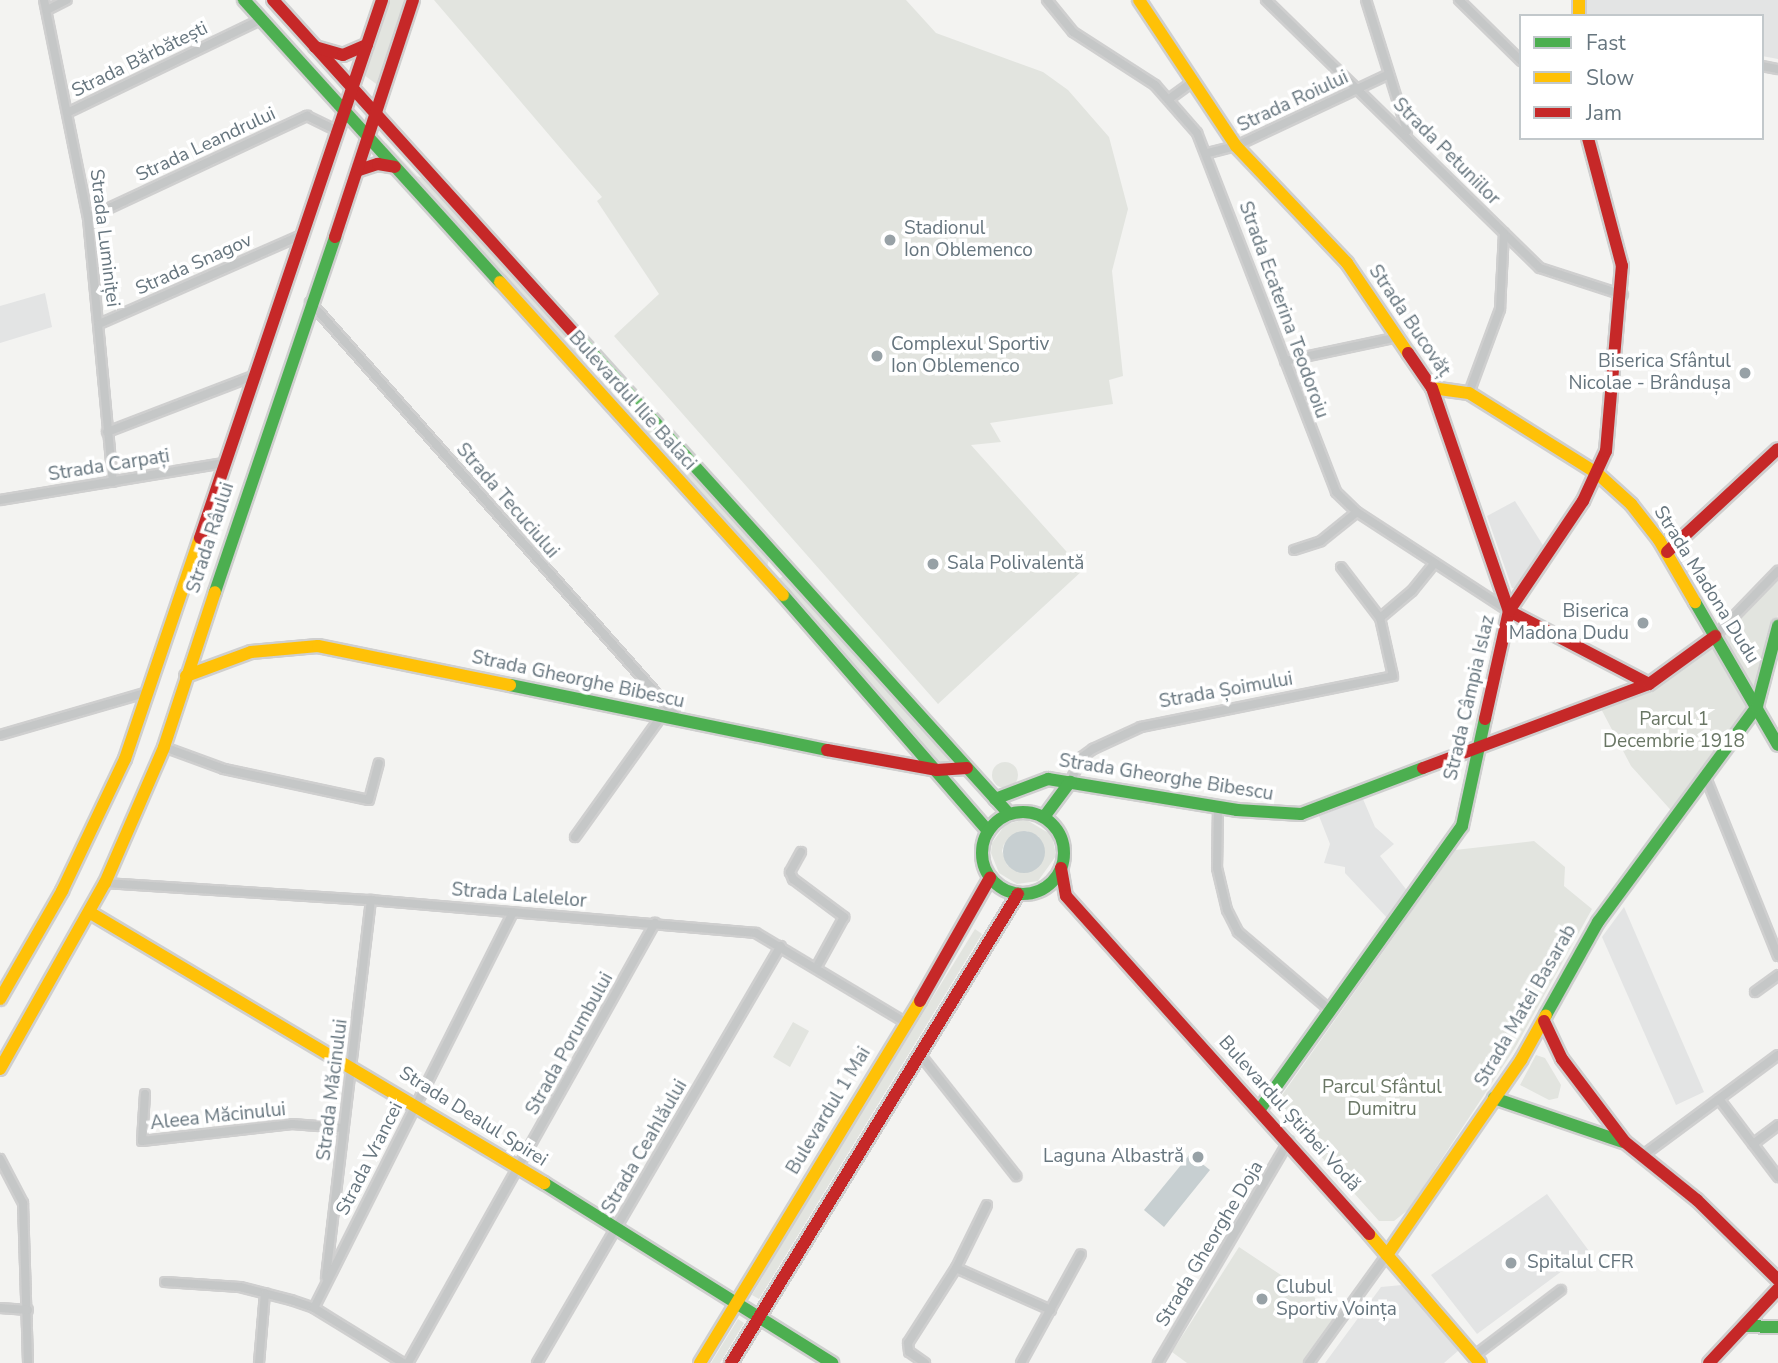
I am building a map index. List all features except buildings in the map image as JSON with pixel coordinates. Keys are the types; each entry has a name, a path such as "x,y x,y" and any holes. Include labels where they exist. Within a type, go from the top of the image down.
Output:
{"street":[{"name":"Strada Luminiței","path":"44,0 69,112 88,218 113,482"},
{"path":"47,10 67,0"},
{"name":"Bulevardul Ilie Balaci","path":"244,0 762,571 988,831"},
{"name":"Bulevardul Ilie Balaci","path":"273,0 1009,814"},
{"name":"Strada Râului","path":"0,999 73,867 125,759 223,463 382,0"},
{"name":"Strada Râului","path":"0,1069 105,883 164,747 310,302 370,139 413,0"},
{"name":"Strada Ecaterina Teodoroiu","path":"1047,0 1073,32 1169,99 1208,153 1326,476 1357,512 1509,611"},
{"name":"Strada Bucovăț","path":"1139,0 1236,146 1347,263 1432,387 1509,611"},
{"name":"Strada Petuniilor","path":"1266,0 1408,134 1540,268 1623,295"},
{"path":"1366,0 1408,134"},
{"path":"1460,0 1519,59"},
{"name":"Strada Bărbătești","path":"69,112 262,19"},
{"path":"315,47 343,55 367,45"},
{"name":"Strada Roiului","path":"1208,153 1236,146 1389,74"},
{"path":"1169,99 1194,82"},
{"name":"Strada Leandrului","path":"88,218 307,116 338,131"},
{"name":"Strada Câmpia Islaz","path":"1260,1109 1462,826 1476,751 1509,611 1556,546 1598,474 1606,451 1623,295 1609,207 1589,140"},
{"path":"359,170 378,164 395,167"},
{"path":"1469,393 1500,309 1504,233"},
{"name":"Strada Snagov","path":"99,324 302,235"},
{"name":"Strada Tecuciului","path":"310,302 680,720"},
{"path":"1285,361 1398,337"},
{"path":"107,432 253,376"},
{"name":"Strada Madona Dudu","path":"1432,387 1469,393 1598,474 1631,504 1667,552 1758,706 1778,745"},
{"path":"1667,552 1778,449"},
{"name":"Strada Carpați","path":"0,500 223,463"},
{"path":"1294,550 1321,541 1357,512"},
{"path":"762,571 776,557"},
{"path":"1380,618 1412,592 1435,564"},
{"name":"Strada Șoimului","path":"1044,817 1087,753 1141,727 1388,681 1395,673 1380,618 1341,567"},
{"path":"1715,636 1778,571"},
{"path":"1509,611 1649,684"},
{"path":"1758,706 1778,626"},
{"name":"Strada Gheorghe Bibescu","path":"995,799 1048,779 1218,807 1301,814 1476,751 1649,684 1715,636"},
{"name":"Strada Gheorghe Bibescu","path":"186,676 251,652 318,646 661,717 937,770 967,768"},
{"path":"0,735 148,692"},
{"name":"Strada Matei Basarab","path":"1308,1363 1387,1255 1494,1098 1544,1021 1598,922 1758,706"},
{"path":"575,837 661,717"},
{"path":"164,747 224,769 369,800 379,763"},
{"path":"948,783 967,768"},
{"path":"1706,778 1778,956"},
{"path":"1218,807 1217,868 1227,910 1238,932 1331,1011"},
{"path":"1027,812 1044,817 1063,845 1061,868 1066,895 1041,890 1018,894 990,877 982,859 988,831 1009,814 1027,812"},
{"path":"801,852 790,872 793,879 845,917 816,968"},
{"path":"1041,890 1061,868"},
{"name":"Bulevardul 1 Mai","path":"700,1363 990,877"},
{"name":"Strada Lalelelor","path":"105,883 371,900 756,933 905,1022"},
{"path":"731,1363 1018,894"},
{"name":"Bulevardul Știrbei Vodă","path":"1066,895 1289,1141 1477,1359"},
{"name":"Strada Măcinului","path":"326,1283 371,900"},
{"name":"Strada Dealul Spirei","path":"89,912 416,1103 832,1363"},
{"name":"Strada Vrancei","path":"314,1308 513,912"},
{"name":"Strada Porumbului","path":"406,1363 519,1169 655,923"},
{"name":"Strada Ceahlăului","path":"537,1363 780,946"},
{"path":"1755,992 1778,975"},
{"path":"1544,1021 1562,1059 1625,1142 1738,1237 1778,1280"},
{"path":"919,1053 1016,1176"},
{"path":"1642,1156 1778,1055"},
{"name":"Aleea Măcinului","path":"145,1094 142,1141 292,1124 343,1128"},
{"path":"1494,1098 1625,1142"},
{"path":"1719,1099 1778,1177"},
{"path":"1753,1144 1778,1125"},
{"name":"Strada Gheorghe Doja","path":"1158,1363 1289,1141"},
{"path":"0,1159 23,1203 28,1363"},
{"path":"925,1363 909,1352 908,1343 956,1268 987,1205"},
{"path":"1021,1363 1081,1254"},
{"path":"956,1268 1051,1311"},
{"path":"165,1282 195,1281 265,1293 314,1308 406,1363"},
{"path":"1709,1363 1778,1289"},
{"path":"1477,1359 1561,1290"},
{"path":"259,1363 265,1293"},
{"path":"0,1308 28,1310"},
{"path":"1746,1326 1778,1327"}],"shaded area":[{"path":"1585,0 1778,0 1778,59 1764,56 1764,14 1585,14"},
{"path":"45,293 52,327 0,343 0,306"},
{"path":"1515,501 1546,550 1518,588 1512,588 1487,516"},
{"path":"1363,799 1375,827 1394,844 1380,856 1409,893 1390,921 1345,873 1345,867 1324,863 1330,844 1319,816"},
{"path":"1024,831 1039,837 1045,852 1039,867 1024,873 1009,867 1003,852 1009,837"},
{"path":"1624,907 1704,1092 1676,1105 1602,937"},
{"path":"1190,1154 1210,1170 1164,1227 1144,1210"},
{"name":"Spitalul CFR","path":"1547,1194 1589,1251 1477,1334 1431,1275"},
{"path":"1402,1285 1459,1350 1444,1363 1325,1363 1381,1287"}],"green space":[{"path":"390,0 406,0 379,86 364,75"},
{"name":"Complexul Sportiv Ion Oblemenco","path":"434,0 906,0 936,33 1043,72 1068,90 1109,137 1128,209 1112,271 1123,376 1109,380 1113,404 990,423 1001,442 971,445 1083,570 938,704 614,336 659,294 597,201 602,197"},
{"path":"386,143 417,176 427,180 584,354 582,363 383,148"},
{"path":"600,376 769,559 767,568 596,381"},
{"name":"Parcul 1 Decembrie 1918","path":"1778,571 1778,615 1762,690 1677,817 1631,766 1598,703 1649,684 1702,648"},
{"path":"783,576 950,758 950,766 942,766 780,587 778,580"},
{"path":"1005,762 1014,766 1018,775 1014,784 1005,788 996,784 992,775 996,766"},
{"path":"1025,819 1052,835 1056,856 1038,881 1017,884 999,873 991,853 992,843 1005,825","holes":["1027,831 1039,837 1037,868 1018,872 1007,865 1002,851 1004,844"]},
{"name":"Parcul Sfântul Dumitru","path":"1534,841 1565,867 1564,886 1592,909 1515,1048 1408,1210 1394,1221 1379,1221 1275,1105 1455,850"},
{"path":"975,929 982,934 759,1299 752,1295 808,1199"},
{"path":"793,1022 809,1031 790,1067 773,1057"},
{"path":"1536,1055 1545,1058 1561,1085 1558,1098 1549,1100 1520,1085"},
{"name":"Clubul Sportiv Voința","path":"1239,1247 1338,1313 1303,1363 1187,1363 1172,1352"},
{"path":"738,1319 744,1323 720,1363 711,1363"}],"traffic: fast":[{"path":"244,0 500,282"},
{"path":"215,592 335,237"},
{"path":"578,337 1009,814"},
{"path":"783,595 988,831"},
{"path":"1695,602 1778,745"},
{"path":"1546,1015 1598,922 1757,706 1778,626"},
{"path":"510,685 827,750"},
{"path":"1260,1109 1462,826 1485,719"},
{"path":"995,799 1048,779 1237,810 1301,814 1423,768"},
{"path":"1044,817 1070,782"},
{"path":"1023,812 1039,815 1052,824 1061,837 1064,853 1061,869 1052,882 1039,891 1023,894 1007,891 994,882 985,869 982,853 985,837 994,824 1007,815 1023,812"},
{"path":"1494,1098 1623,1142"},
{"path":"544,1183 832,1363"},
{"path":"1746,1326 1778,1327"}],"traffic: slow":[{"path":"1139,0 1236,146 1347,263 1408,353"},
{"path":"1579,0 1579,14"},
{"path":"500,282 783,595"},
{"path":"1432,388 1469,393 1598,474 1631,504 1659,540 1695,602"},
{"path":"0,999 62,891 125,759 200,538"},
{"path":"0,1069 105,883 164,747 215,592"},
{"path":"186,676 251,652 318,646 510,685"},
{"path":"89,912 544,1183"},
{"path":"700,1363 920,1001"},
{"path":"1387,1255 1521,1060 1546,1015"},
{"path":"1369,1234 1480,1363"}],"traffic: jam":[{"path":"273,0 578,337"},
{"path":"200,538 382,0"},
{"path":"335,237 413,0"},
{"path":"315,47 343,55 367,45"},
{"path":"1485,719 1509,611 1583,501 1606,451 1622,266 1589,140"},
{"path":"359,170 378,164 395,167"},
{"path":"1408,353 1432,388 1509,611 1649,684"},
{"path":"1667,552 1778,449"},
{"path":"1423,768 1649,684 1715,636"},
{"path":"827,750 937,770 967,768"},
{"path":"1061,868 1066,896 1369,1234"},
{"path":"920,1001 990,878"},
{"path":"731,1363 1018,894"},
{"path":"1544,1021 1562,1059 1625,1142 1697,1200 1778,1280"},
{"path":"1709,1363 1778,1289"}],"place":[{"name":"Stadionul Ion Oblemenco","path":"890,240"},
{"name":"Complexul Sportiv Ion Oblemenco","path":"877,356"},
{"name":"Biserica Sfântul Nicolae - Brândușa","path":"1745,373"},
{"name":"Sala Polivalentă","path":"933,564"},
{"name":"Biserica Madona Dudu","path":"1643,623"},
{"name":"Laguna Albastră","path":"1198,1157"},
{"name":"Spitalul CFR","path":"1511,1263"},
{"name":"Clubul Sportiv Voința","path":"1262,1299"}]}
